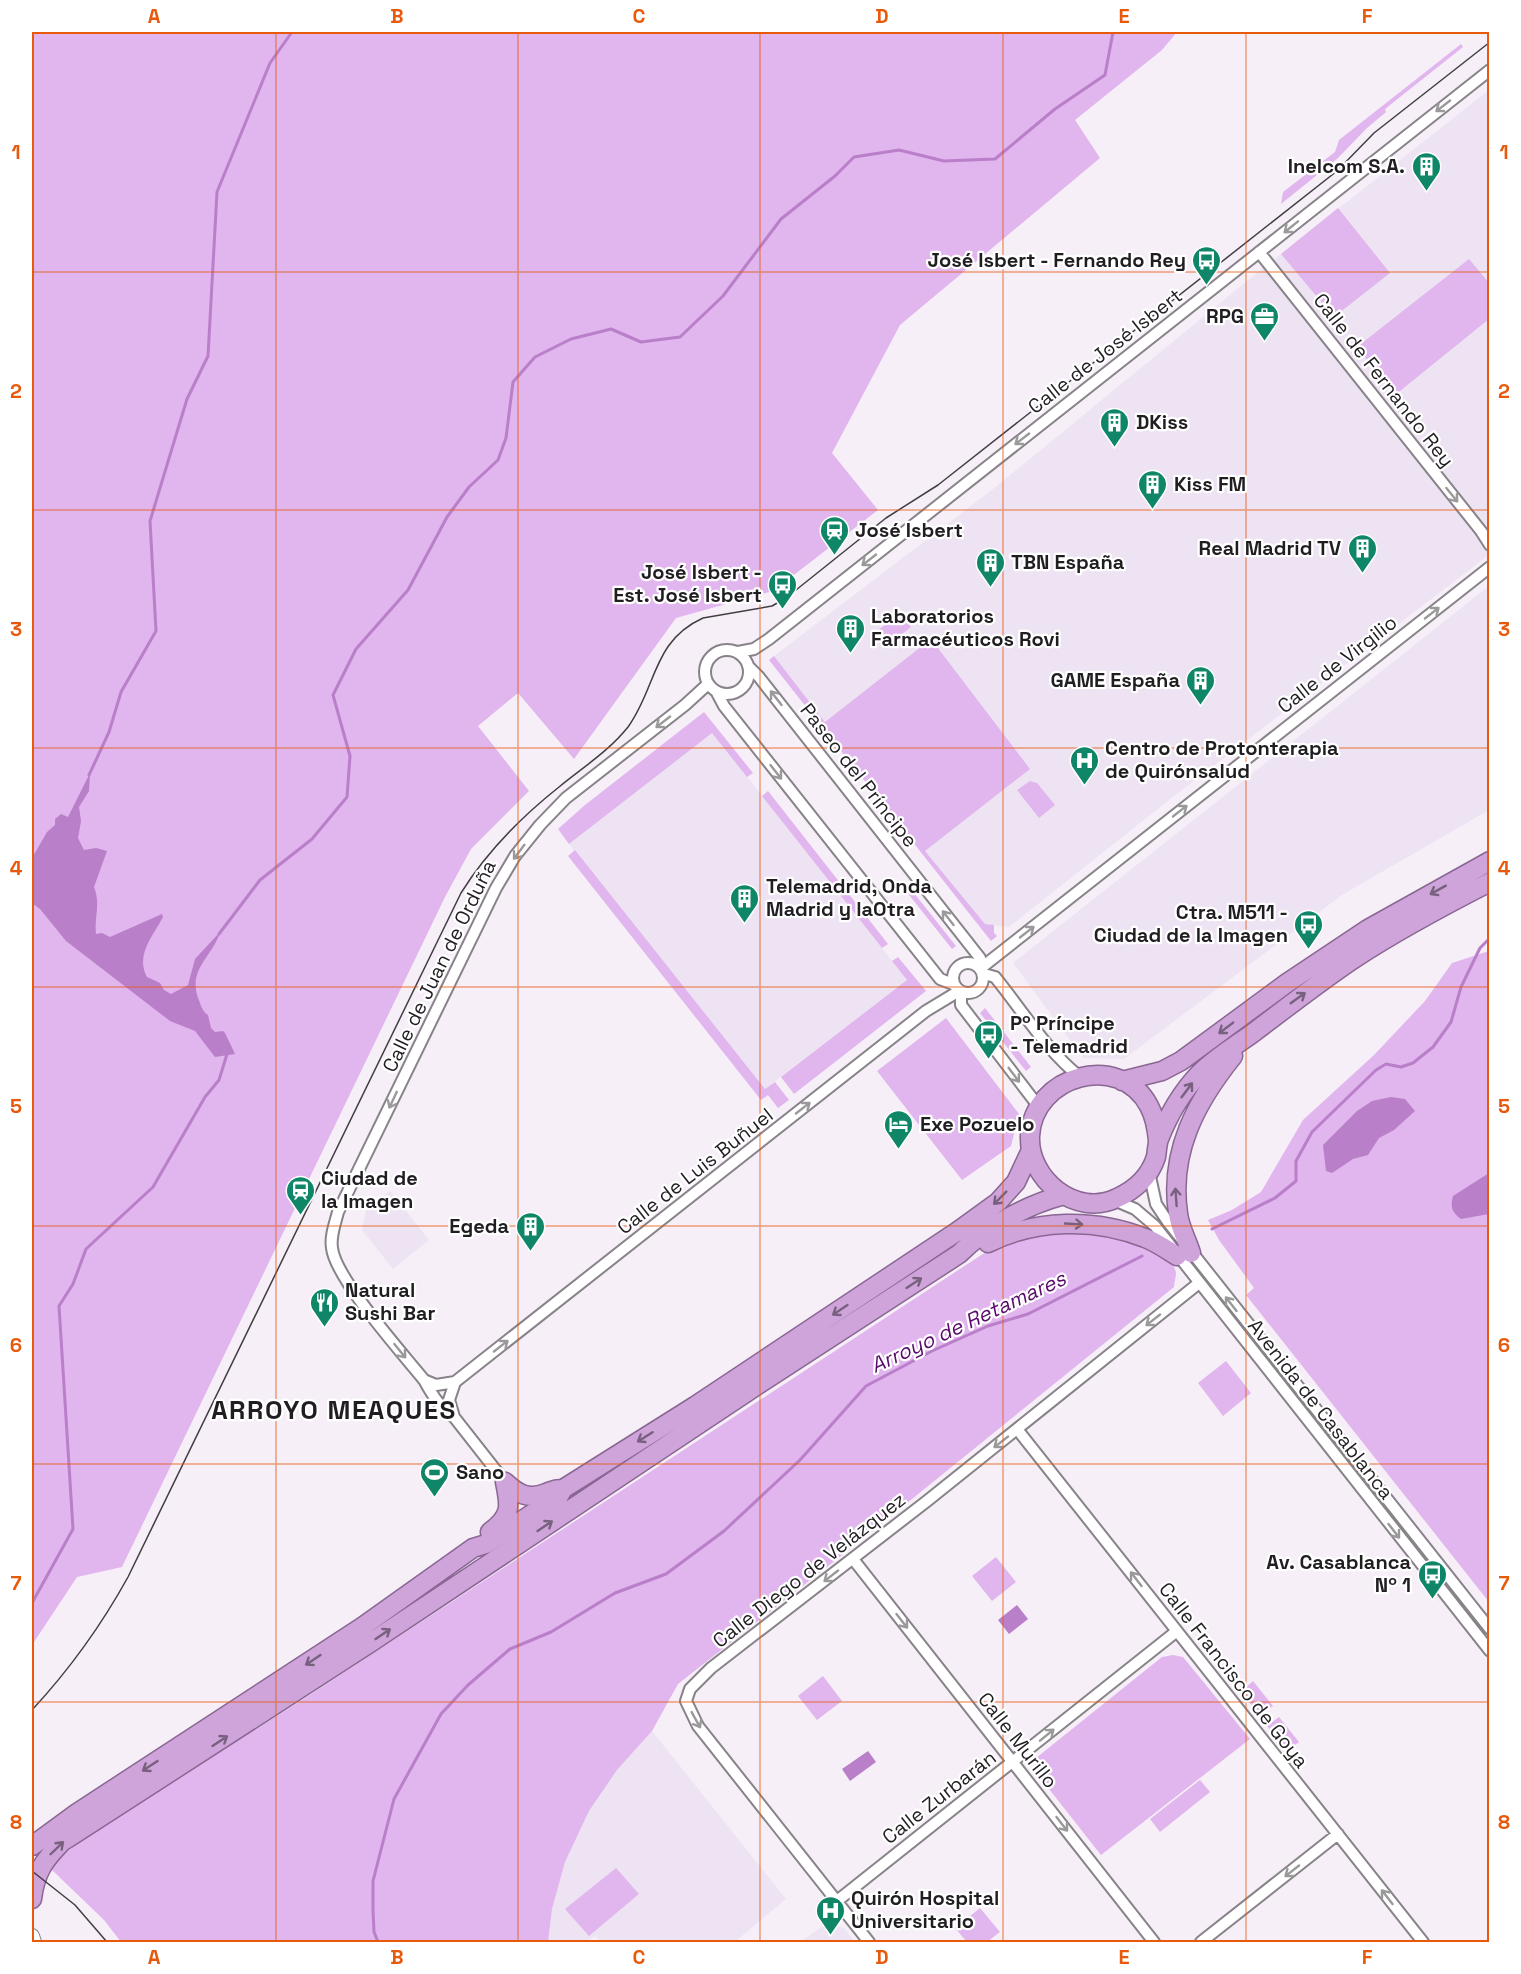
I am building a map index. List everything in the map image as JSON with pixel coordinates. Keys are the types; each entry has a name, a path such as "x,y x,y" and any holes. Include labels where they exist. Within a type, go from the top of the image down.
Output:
{"highway":[{"path":"1122,1081 1162,1071 1180,1061 1287,983 1368,929 1490,861"},
{"path":"1158,1141 1183,1094 1199,1074 1229,1048 1358,956 1431,912 1490,882"},
{"path":"1184,1254 1175,1184 1184,1136 1198,1105 1213,1081 1251,1034"},
{"path":"1101,1076 1122,1081 1137,1091 1149,1106 1156,1123 1158,1141 1156,1157 1149,1172 1134,1189 1114,1200 1097,1203 1064,1195 1048,1184 1037,1168 1031,1150 1030,1135 1039,1107 1056,1088 1080,1077 1101,1076"},
{"path":"32,1846 77,1813 362,1627 474,1548 496,1538 559,1496 563,1489 694,1406 958,1231 998,1202 1016,1182 1031,1150"},
{"path":"32,1899 34,1882 45,1860 62,1842 322,1674 958,1254 972,1241 1036,1203 1064,1195"},
{"path":"958,1254 977,1249 1006,1234 1037,1226 1068,1224 1124,1231 1184,1254"},
{"path":"504,1482 518,1495 531,1497 554,1489 563,1489"},
{"path":"474,1548 481,1538 507,1516 509,1503 504,1482"}],"street":[{"name":"Calle de José Isbert","path":"738,652 754,649 769,639 1490,70"},
{"name":"Calle de Fernando Rey","path":"1259,252 1485,534 1490,545"},
{"name":"Calle de Virgilio","path":"981,969 1490,567"},
{"path":"712,688 726,694 736,692 744,686 748,677 745,658 738,652 726,649 715,652 707,661 704,673 712,688 940,979 958,989 968,994 975,993 984,981 981,969 970,963 962,964 956,969 953,976 958,989 961,1005 1039,1107"},
{"name":"Paseo del Príncipe","path":"748,667 759,677 980,958 981,969 995,977 1055,1053 1080,1077"},
{"name":"Calle de Juan de Orduña","path":"424,1380 342,1273 333,1253 332,1230 338,1212 496,888 515,856 566,798 685,705 712,688"},
{"name":"Calle de Luis Buñuel","path":"455,1382 926,1011 958,989"},
{"name":"Avenida de Casablanca","path":"1149,1172 1156,1204 1199,1283 1490,1651"},
{"name":"Avenida de Casablanca","path":"1114,1200 1145,1215 1184,1254 1490,1629"},
{"name":"Calle Diego de Velázquez","path":"868,1942 698,1726 686,1701 690,1689 711,1668 853,1559 1199,1283"},
{"path":"424,1380 436,1385 455,1382 450,1400 454,1417"},
{"path":"424,1380 429,1390 454,1417 504,1482"},
{"name":"Calle Francisco de Goya","path":"1017,1429 1423,1942"},
{"name":"Calle Murillo","path":"853,1559 1154,1942"},
{"name":"Calle Zurbarán","path":"837,1901 1177,1631"},
{"path":"1201,1942 1338,1834"},
{"path":"32,1936 34,1942"}],"shaded area":[{"path":"32,32 1177,32 1162,50 1075,120 1100,158 900,325 832,453 878,510 773,591 676,618 574,759 518,693 478,726 529,791 471,849 445,897 122,1567 77,1577 32,1645"},
{"path":"1461,44 1463,47 1385,109 1386,112 1338,158 1281,204 1283,192 1335,152 1339,140"},
{"path":"1489,90 1490,554 1169,800 1009,927 985,924 925,851 774,656 993,489 1258,272"},
{"path":"1338,208 1390,273 1334,317 1281,254"},
{"path":"1469,259 1489,283 1489,319 1395,395 1357,347"},
{"path":"1489,586 1489,810 1342,895 1124,1059 1083,1058 1013,963"},
{"path":"900,613 911,627 887,646 876,632"},
{"path":"931,639 1030,769 925,851 985,924 994,925 994,933 997,936 991,941 769,660 774,656 825,722"},
{"path":"704,712 753,773 747,777 712,733 569,844 558,829 585,805"},
{"path":"712,732 907,980 765,1089 569,844"},
{"path":"90,773 89,791 79,807 81,821 78,838 84,850 96,848 107,851 94,887 97,899 96,934 102,933 110,937 162,914 163,917 144,953 143,961 147,977 160,983 164,990 171,994 188,985 195,959 220,932 198,971 196,988 211,1028 215,1032 225,1033 235,1054 215,1057 195,1031 170,1021 66,941 40,909 32,903 32,858 47,832 55,825 55,819 61,814 68,817"},
{"path":"1030,781 1037,783 1055,805 1039,818 1017,790"},
{"path":"768,791 888,944 882,948 762,796"},
{"path":"575,850 765,1089 775,1082 789,1100 778,1108 768,1095 761,1100 568,856"},
{"path":"906,883 956,946 952,949 902,886"},
{"path":"1489,951 1489,1602 1246,1295 1254,1288 1219,1240 1208,1220 1232,1210 1261,1192 1303,1120 1374,1055 1425,1001 1452,963"},
{"path":"898,957 926,991 794,1094 781,1077 907,980 892,961"},
{"path":"985,1008 1031,1067 1026,1071 980,1013"},
{"path":"946,1018 1019,1114 1011,1146 962,1180 877,1071"},
{"path":"1391,1097 1405,1099 1415,1111 1394,1130 1379,1138 1368,1155 1353,1159 1332,1173 1326,1171 1323,1145 1357,1111 1372,1101"},
{"path":"1489,1173 1489,1214 1461,1219 1452,1209 1453,1196"},
{"path":"390,1191 429,1240 393,1269 362,1230 366,1211"},
{"path":"1069,1229 1131,1239 1161,1251 1171,1261 1176,1273 1174,1287 870,1533 678,1684 652,1731 617,1770 589,1811 565,1862 552,1909 548,1942 121,1942 104,1920 52,1870 66,1853 95,1831 302,1700 995,1246 1015,1238"},
{"path":"1226,1361 1251,1393 1223,1416 1198,1383"},
{"path":"996,1557 1016,1582 992,1601 972,1576"},
{"path":"1017,1605 1028,1619 1009,1634 998,1620"},
{"path":"1173,1655 1183,1657 1250,1739 1101,1855 1038,1775 1035,1767 1036,1758 1162,1657"},
{"path":"823,1676 842,1701 817,1720 798,1696"},
{"path":"1253,1681 1273,1706 1260,1716 1241,1692"},
{"path":"1279,1717 1299,1742 1287,1751 1267,1726"},
{"path":"652,1731 786,1899 737,1940 738,1942 601,1942 595,1936 587,1942 548,1942 552,1909 565,1862 589,1811 617,1770"},
{"path":"868,1751 876,1762 850,1781 842,1769"},
{"path":"1200,1780 1210,1792 1160,1832 1150,1819"},
{"path":"616,1868 639,1894 589,1936 565,1909"},
{"path":"980,1908 1000,1932 987,1942 967,1942 955,1928"},
{"name":"Quirón Hospital Universitario","path":"825,1924 844,1928 855,1942 801,1942"}],"waterway":[{"path":"89,775 109,732 121,692 156,631 150,521 187,399 208,356 217,192 270,63 292,32"},
{"path":"219,934 260,880 312,839 347,797 350,756 333,695 356,649 408,590 447,517 469,487 498,460 506,438 513,382 535,357 571,339 611,329 641,342 680,337 723,296 781,219 835,176 854,157 899,150 944,161 995,159 1055,109 1105,75 1113,32"},
{"name":"Arroyo de Retamares","path":"1212,1229 1275,1198 1296,1181 1296,1161 1312,1132 1376,1070 1386,1064 1401,1067 1413,1063 1433,1047 1451,1022 1461,987 1480,948 1490,938"},
{"path":"32,1603 73,1529 59,1306 73,1284 86,1249 153,1187 205,1097 219,1080 227,1054"},
{"name":"Arroyo de Retamares","path":"378,1942 374,1932 373,1881 394,1799 441,1714 468,1685 510,1649 551,1632 615,1593 666,1574 724,1531 800,1460 866,1386 932,1351 988,1326 1028,1314 1142,1256"}],"tram line":[{"path":"32,1710 84,1646 128,1577 461,893 493,849 518,823 621,736 637,712 657,666 674,639 686,628 703,618 772,606 786,598 886,518 938,485 1337,171 1374,133 1490,42"},
{"path":"32,1871 75,1905 107,1942"}],"place":[{"name":"Inelcom S.A.","path":"1426,192"},
{"name":"José Isbert - Fernando Rey","path":"1207,286"},
{"name":"RPG","path":"1265,342"},
{"name":"DKiss","path":"1115,448"},
{"name":"Kiss FM","path":"1153,510"},
{"name":"José Isbert","path":"834,556"},
{"name":"Real Madrid TV","path":"1362,574"},
{"name":"TBN España","path":"990,588"},
{"name":"José Isbert - Est. José Isbert","path":"783,610"},
{"name":"Laboratorios Farmacéuticos Rovi","path":"850,654"},
{"name":"GAME España","path":"1201,706"},
{"name":"Centro de Protonterapia de Quirónsalud","path":"1084,786"},
{"name":"Telemadrid, Onda Madrid y laOtra","path":"745,924"},
{"name":"Ctra. M511 - Ciudad de la Imagen","path":"1309,950"},
{"name":"Pº Príncipe - Telemadrid","path":"989,1060"},
{"name":"Exe Pozuelo","path":"899,1150"},
{"name":"Ciudad de la Imagen","path":"300,1216"},
{"name":"Egeda","path":"530,1252"},
{"name":"Natural Sushi Bar","path":"324,1328"},
{"name":"Sano","path":"435,1498"},
{"name":"Av. Casablanca Nº 1","path":"1432,1600"},
{"name":"Quirón Hospital Universitario","path":"830,1936"}],"district":[{"name":"ARROYO MEAQUES","path":"334,1410"}]}
